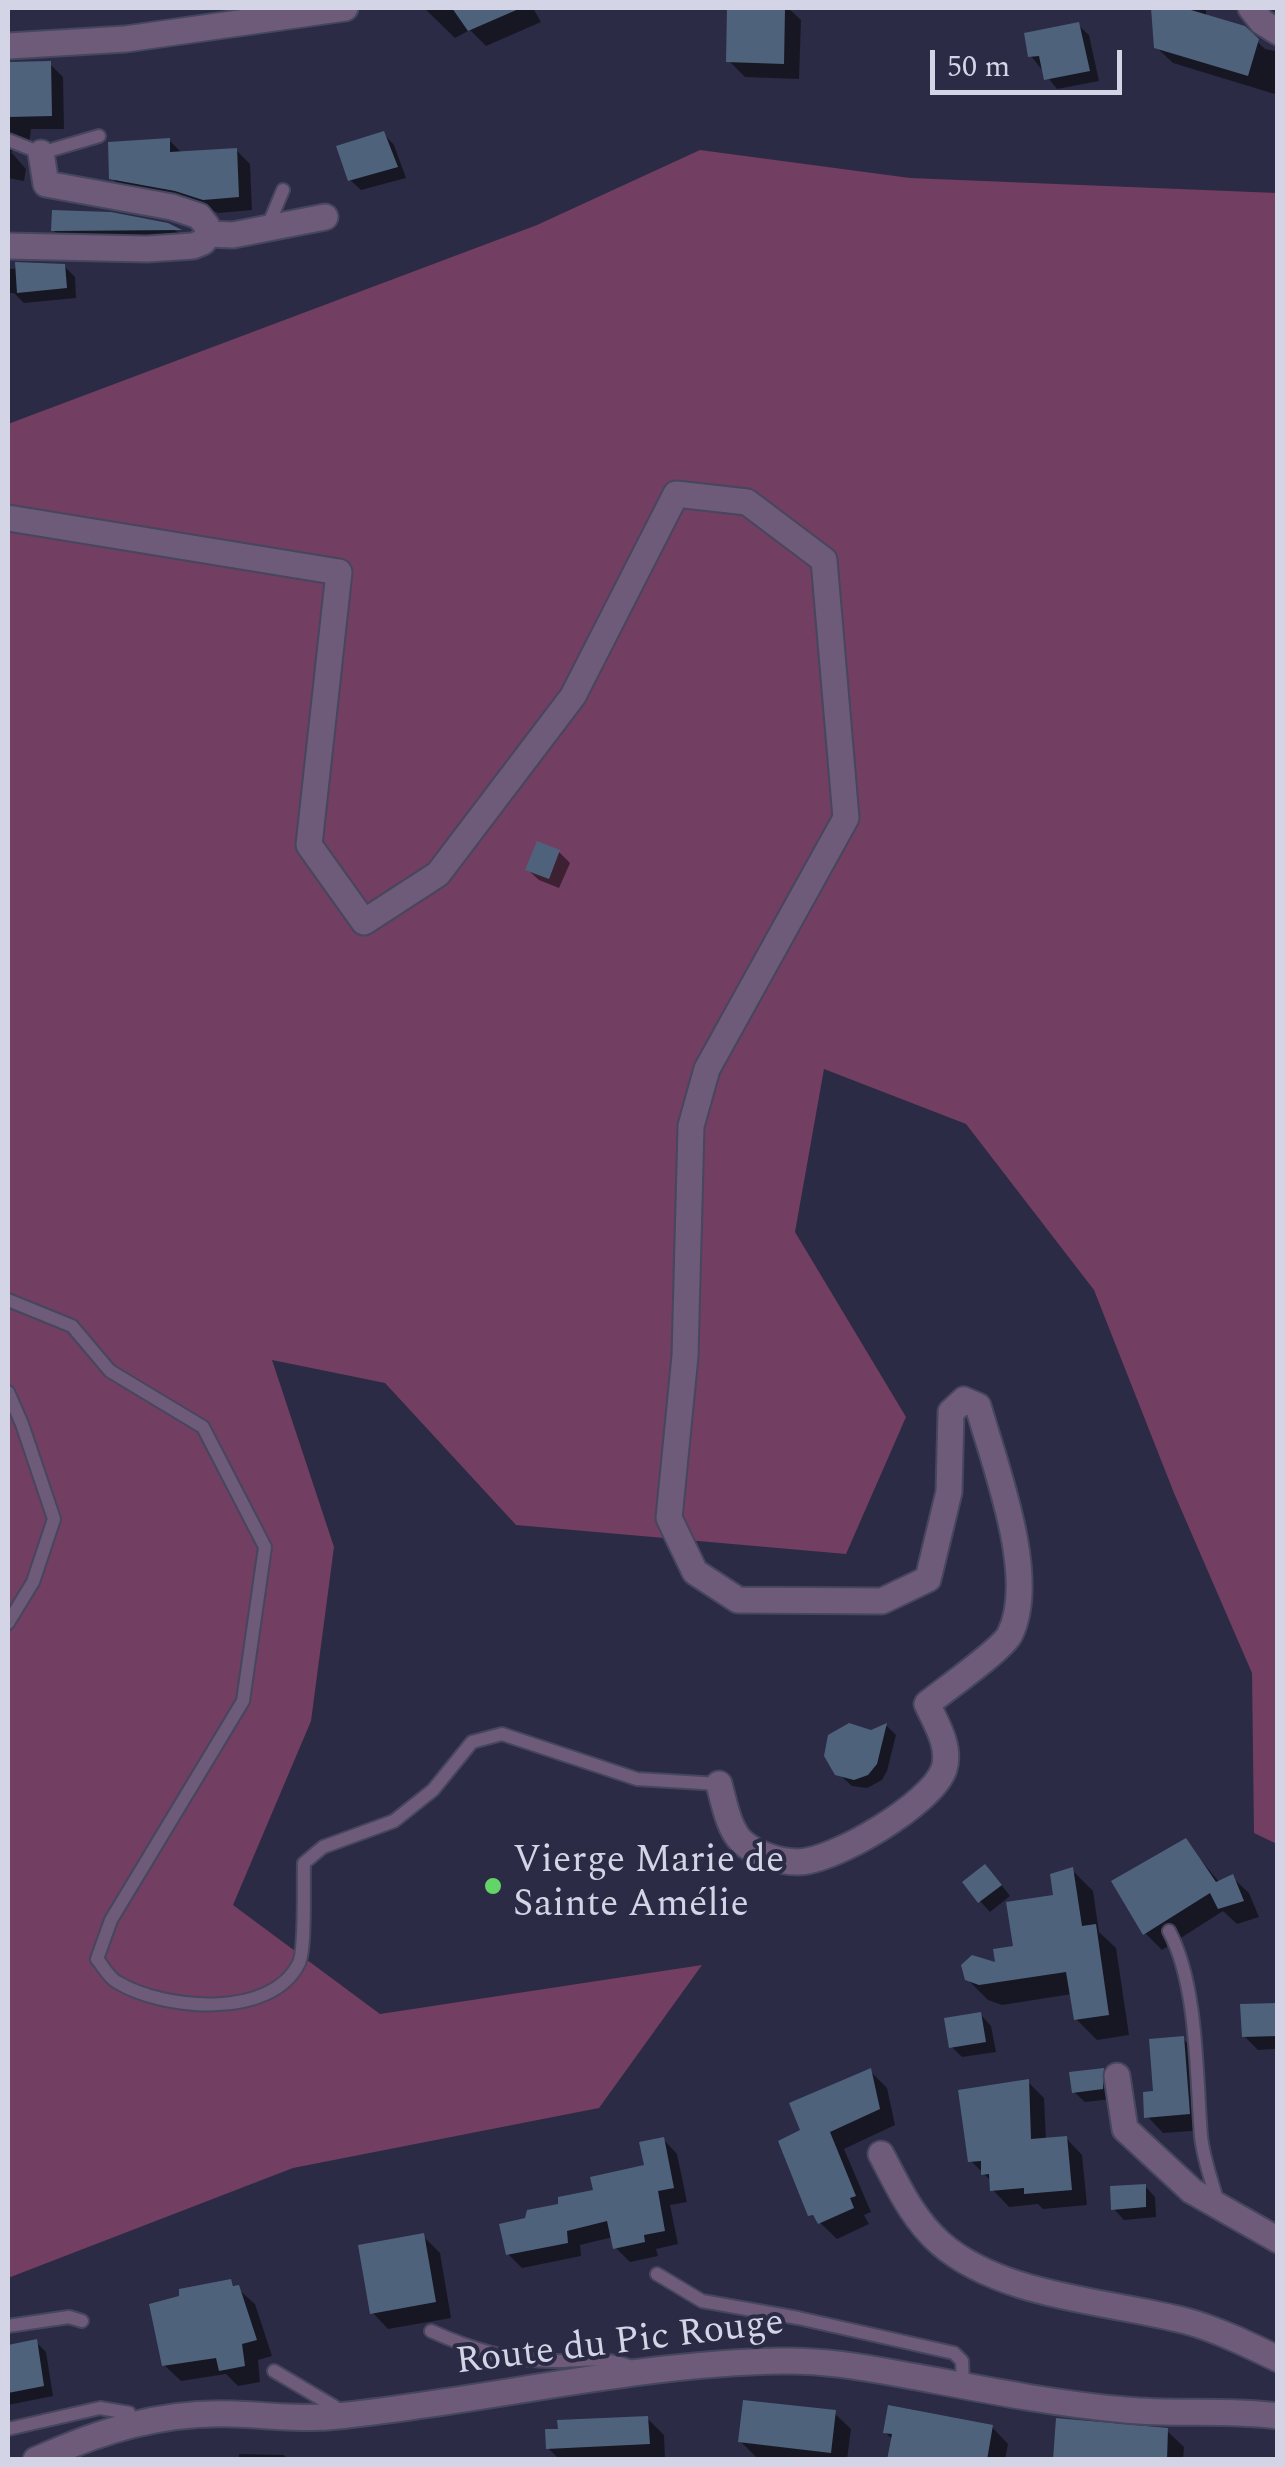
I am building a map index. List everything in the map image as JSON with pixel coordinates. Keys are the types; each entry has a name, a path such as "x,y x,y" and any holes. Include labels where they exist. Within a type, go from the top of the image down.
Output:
{"street":[{"path":"8,46 126,40 345,8"},
{"path":"1251,8 1262,22 1278,32"},
{"path":"8,246 147,250 193,246 203,242 208,234 199,216 172,207 46,184 41,153"},
{"path":"208,234 233,235 326,217"},
{"path":"8,518 339,572 309,845 364,922 438,874 573,696 676,494 747,502 824,560 846,818 708,1069 691,1126 685,1356 669,1518 695,1572 738,1600 882,1601 928,1578 949,1492 951,1412 964,1400 978,1406 1019,1558 1019,1596 1010,1637 926,1704 944,1740 944,1769 926,1794 890,1824 849,1845 800,1862 766,1857 740,1840 726,1812 719,1784"},
{"path":"1118,2076 1125,2128 1192,2190 1278,2240"},
{"path":"881,2154 912,2213 941,2244 981,2270 1044,2291 1190,2322 1278,2359"},
{"name":"Route du Pic Rouge","path":"36,2460 132,2422 232,2414 340,2416 749,2362 866,2366 1128,2411 1243,2411 1278,2416"}],"lane":[{"path":"8,140 41,153 99,136"},
{"path":"267,229 283,190"},
{"path":"8,1300 72,1326 110,1371 204,1427 265,1547 242,1701 111,1920 97,1959 114,1982 179,2006 258,1999 288,1981 301,1958 304,1863 323,1848 394,1821 433,1790 472,1742 502,1734 637,1778 719,1784"},
{"path":"8,1392 54,1518 33,1582 8,1622"},
{"path":"1169,1932 1183,1967 1199,2080 1202,2141 1218,2204"},
{"path":"656,2274 702,2302 798,2318 954,2353 962,2361 962,2385"},
{"path":"8,2326 69,2317 82,2321"},
{"path":"431,2332 466,2347 508,2358 608,2358 648,2373"},
{"path":"274,2371 335,2407 340,2416"},
{"path":"8,2428 100,2408 128,2413 132,2422"}],"shaded area":[{"path":"700,150 910,178 1277,193 1277,1844 1254,1833 1252,1673 1174,1493 1094,1290 966,1124 824,1069 795,1232 906,1417 846,1554 516,1525 385,1383 272,1360 334,1547 311,1721 233,1905 380,2014 702,1965 599,2108 293,2168 8,2278 8,424 537,225"}],"building":[{"path":"452,8 521,8 468,31"},
{"path":"727,8 785,8 784,64 726,62"},
{"path":"1151,8 1191,8 1245,26 1259,39 1248,76 1154,48"},
{"path":"1079,22 1090,71 1044,80 1039,56 1028,57 1024,33"},
{"path":"51,61 52,116 8,117 8,62"},
{"path":"384,131 398,167 348,181 336,146"},
{"path":"170,138 170,152 237,148 239,197 203,200 109,179 108,142"},
{"path":"52,210 111,212 168,223 182,230 51,231"},
{"path":"15,262 65,264 67,288 17,293"},
{"path":"537,841 560,850 549,879 525,870"},
{"path":"849,1723 871,1730 887,1723 877,1764 868,1775 854,1780 835,1775 824,1756 828,1735"},
{"path":"1186,1838 1216,1882 1233,1874 1244,1901 1218,1909 1210,1893 1143,1935 1111,1881"},
{"path":"985,1864 1002,1885 978,1903 962,1882"},
{"path":"1073,1867 1082,1926 1096,1924 1109,2015 1074,2020 1066,1972 979,1985 965,1980 961,1965 972,1955 995,1962 993,1949 1013,1946 1006,1902 1053,1895 1050,1874"},
{"path":"1278,2003 1278,2036 1242,2037 1240,2004"},
{"path":"981,2012 986,2042 949,2048 944,2018"},
{"path":"1184,2036 1190,2114 1144,2118 1143,2092 1153,2091 1149,2039"},
{"path":"871,2068 880,2109 830,2132 856,2196 850,2198 854,2208 818,2224 813,2215 808,2216 778,2141 800,2130 789,2103"},
{"path":"1104,2068 1103,2089 1072,2093 1069,2072"},
{"path":"1029,2079 1031,2139 1067,2136 1072,2190 1024,2194 1024,2188 990,2191 989,2174 981,2175 981,2161 968,2162 958,2090"},
{"path":"664,2137 674,2188 658,2191 665,2231 644,2235 645,2242 613,2249 607,2221 567,2231 568,2243 506,2255 499,2224 525,2218 527,2210 558,2204 558,2197 593,2190 590,2177 644,2165 639,2142"},
{"path":"1146,2184 1146,2207 1111,2210 1110,2186"},
{"path":"424,2233 436,2302 370,2314 358,2245"},
{"path":"231,2279 233,2286 239,2285 257,2340 242,2344 245,2366 219,2371 216,2358 162,2366 149,2304 179,2296 179,2289"},
{"path":"37,2339 44,2386 8,2393 8,2345"},
{"path":"743,2400 836,2410 831,2453 738,2442"},
{"path":"888,2405 993,2425 987,2460 887,2460 892,2434 883,2433"},
{"path":"648,2416 650,2444 546,2449 545,2429 558,2429 557,2420"},
{"path":"1056,2418 1168,2428 1167,2460 1053,2460"}],"place":[{"name":"Vierge Marie de Sainte Amélie","path":"493,1886"}]}
